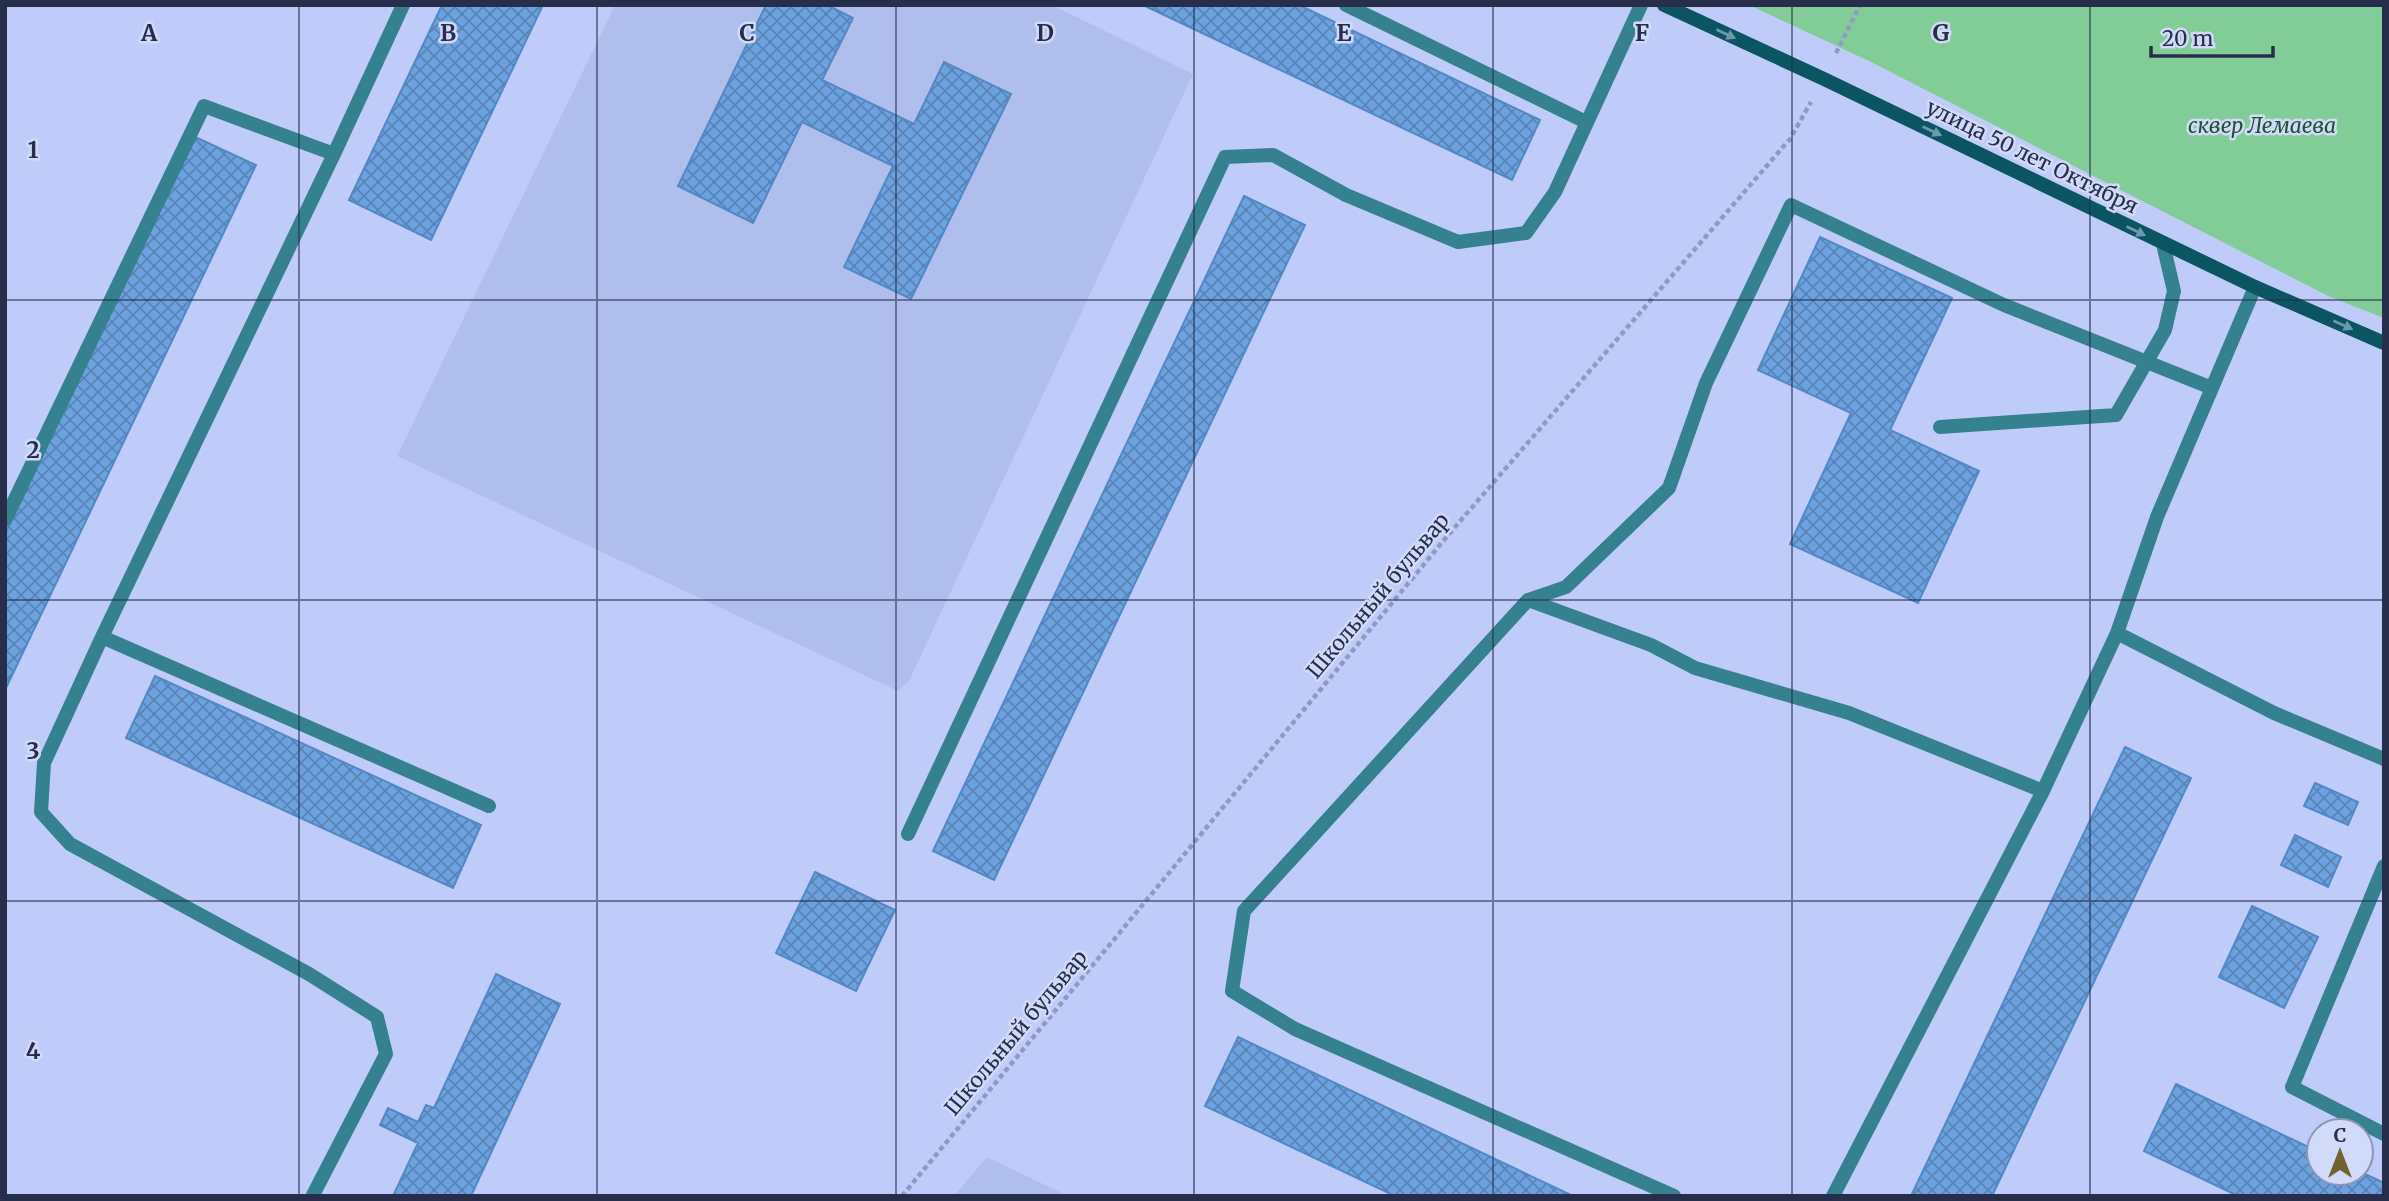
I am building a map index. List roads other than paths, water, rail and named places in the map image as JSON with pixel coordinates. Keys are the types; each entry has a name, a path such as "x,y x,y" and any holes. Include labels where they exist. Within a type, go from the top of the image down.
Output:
{"street":[{"name":"улица 50 лет Октября","path":"1664,5 1824,79 2163,244 2384,343"}],"lane":[{"path":"313,1195 386,1054 377,1017 309,974 70,844 41,812 44,763 403,5"},
{"path":"1346,5 1586,122"},
{"path":"908,834 1225,157 1273,155 1346,195 1458,242 1525,233 1555,192 1642,5"},
{"path":"5,520 204,106 334,154"},
{"path":"1674,1196 1295,1029 1232,991 1244,911 1528,600 1566,587 1670,488 1706,383 1791,205 2004,305 2212,388"},
{"path":"1940,427 2116,415 2165,330 2174,291 2163,244"},
{"path":"1833,1196 2043,791 2117,634 2157,517 2255,287"},
{"path":"1528,600 1651,645 1695,668 1849,713 2043,791"},
{"path":"2117,634 2274,713 2384,759"},
{"path":"102,637 489,806"},
{"path":"2384,866 2292,1087 2384,1134"}],"park label":[{"name":"сквер Лемаева","path":"2262,126"}]}
